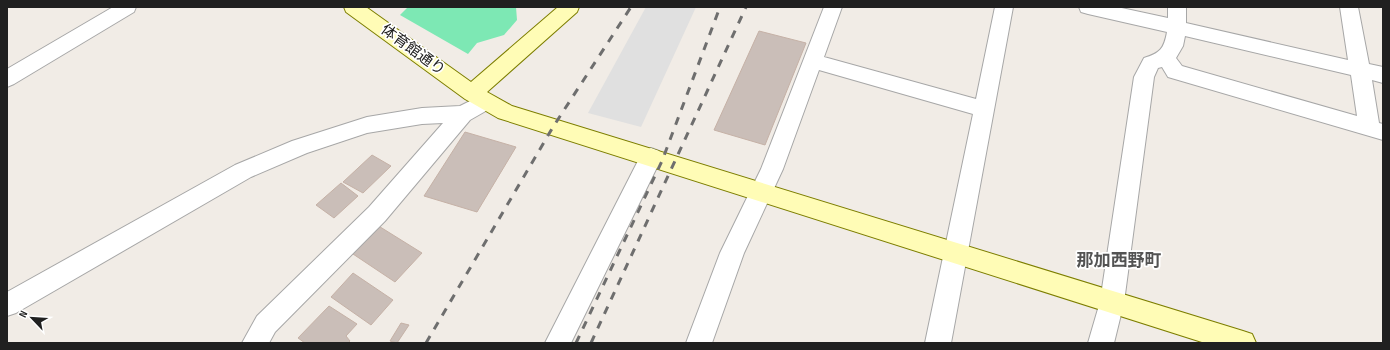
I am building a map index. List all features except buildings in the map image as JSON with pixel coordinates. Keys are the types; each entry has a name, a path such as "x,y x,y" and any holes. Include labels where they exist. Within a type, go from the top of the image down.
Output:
{"street":[{"path":"7,79 127,7"},
{"name":"体育館通り","path":"353,7 478,98 505,112 1243,343"},
{"path":"255,343 266,324 377,214 463,114 570,7"},
{"path":"699,343 732,253 772,169 833,7"},
{"path":"938,343 957,253 1004,7"},
{"path":"1088,7 1383,75"},
{"path":"1101,343 1112,302 1144,77 1151,63 1166,58 1173,45 1177,27 1177,7"},
{"path":"1349,7 1361,70 1377,130"},
{"path":"1166,58 1175,72 1377,130"},
{"path":"813,61 984,109"},
{"path":"7,305 243,171 300,147 367,125 422,116 463,114"},
{"path":"558,343 651,157"}],"green space":[{"path":"408,7 516,7 517,20 504,35 477,43 468,54 400,15"}],"shaded area":[{"path":"646,7 696,7 641,127 588,113"}],"railway":[{"path":"426,343 553,127 631,7"},
{"path":"576,343 662,161 720,7"},
{"path":"591,343 746,7"}],"district":[{"name":"那加西野町","path":"1119,261"}]}
